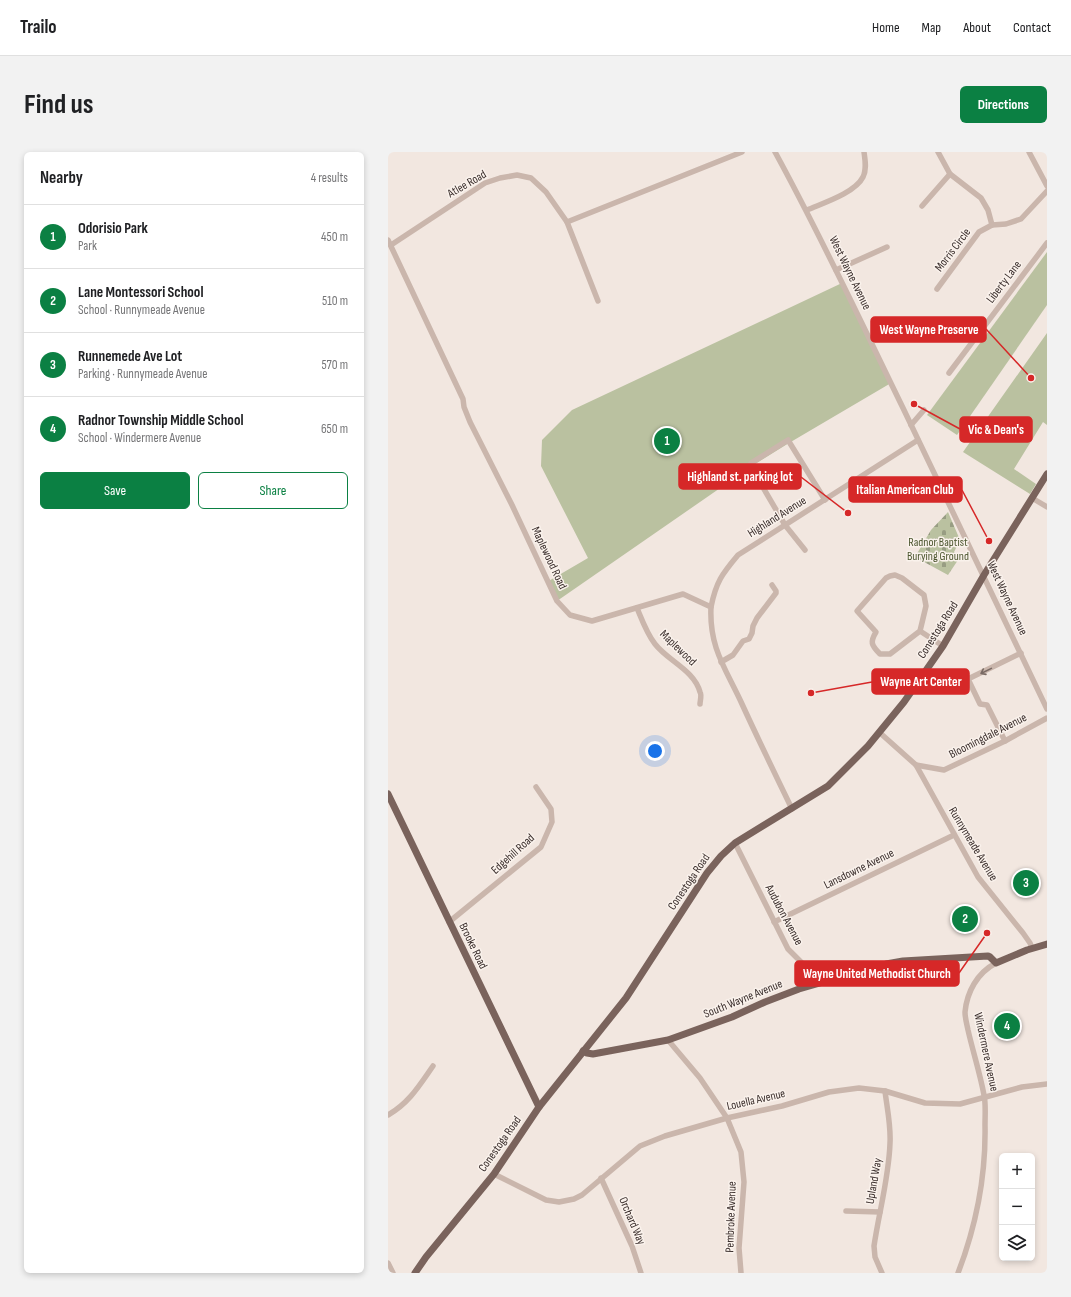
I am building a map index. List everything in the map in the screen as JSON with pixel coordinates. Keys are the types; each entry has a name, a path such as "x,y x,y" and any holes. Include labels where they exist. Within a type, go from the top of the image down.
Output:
{"main road":[{"name":"Conestoga Road","path":"415,1273 426,1257 494,1174 539,1107 626,998 712,866 725,851 735,843 834,781 868,746 904,702 943,646 984,575 1047,474"},
{"name":"Brooke Road","path":"388,794 539,1107"},
{"path":"996,963 1032,948 1047,944"},
{"name":"South Wayne Avenue","path":"583,1051 593,1054 668,1040 732,1017 799,989 886,964 902,961 988,956 996,963"}],"street":[{"path":"567,222 742,152"},
{"name":"West Wayne Avenue","path":"775,152 807,210 984,575 1047,709"},
{"path":"807,210 848,191 855,186 863,177 866,166 864,152"},
{"path":"938,152 950,174 981,198 988,210 992,224 1006,224 1021,219 1047,191"},
{"path":"1030,152 1047,186"},
{"path":"922,206 950,174"},
{"name":"Atlee Road","path":"389,242 485,183 500,178 517,175 531,178 546,192 567,222 598,301"},
{"name":"Morris Circle","path":"937,289 979,232 992,224"},
{"name":"Maplewood Road","path":"389,242 463,399 464,407 470,422 512,505 556,601 570,615 592,621 683,594 711,606"},
{"name":"Liberty Lane","path":"949,373 1047,243"},
{"path":"836,270 887,247"},
{"path":"911,425 924,410"},
{"path":"805,550 785,525 751,467 751,463 788,440 825,500"},
{"name":"Highland Avenue","path":"711,606 714,590 723,572 738,555 918,440"},
{"path":"1032,498 1047,507"},
{"path":"895,575 908,581 924,595 926,606 920,630 890,654 880,654 872,643 876,632 857,611 886,578 895,575"},
{"path":"721,662 733,655 743,641 749,639 757,618 776,593 772,585"},
{"path":"711,606 712,635 721,662 792,808"},
{"name":"Maplewood","path":"637,608 649,636 654,643 688,674 701,692 700,704"},
{"path":"920,630 943,646"},
{"path":"1005,741 987,705 980,704 968,679 1021,654"},
{"name":"Bloomingdale Avenue","path":"916,765 944,770 1005,741 1047,718"},
{"path":"879,732 916,765"},
{"name":"Runnymeade Avenue","path":"916,765 978,877 1023,933 1032,948"},
{"name":"Edgehill Road","path":"450,922 541,847 552,822 552,817 551,809 536,787"},
{"name":"Lansdowne Avenue","path":"774,922 954,835"},
{"name":"Audubon Avenue","path":"735,843 788,949 794,956 811,969 833,979"},
{"name":"Windermere Avenue","path":"958,1273 965,1255 982,1189 985,1144 984,1097 965,1015 967,1001 976,981 984,971 996,963"},
{"name":"Pembroke Avenue","path":"668,1040 700,1078 727,1118 741,1152 744,1182 739,1248 741,1273"},
{"path":"388,1115 401,1106 414,1093 433,1066"},
{"name":"Louella Avenue","path":"494,1174 528,1192 552,1202 568,1201 582,1195 640,1146 665,1136 727,1118 782,1106 829,1092 859,1088 885,1091 925,1103 960,1104 1022,1087 1047,1084"},
{"name":"Upland Way","path":"882,1273 874,1251 888,1168 890,1143 885,1091"},
{"name":"Orchard Way","path":"601,1178 632,1246 641,1273"},
{"path":"846,1211 880,1212"},
{"path":"388,1263 393,1273"}],"green space":[{"path":"1047,252 1047,305 957,435 927,415"},
{"path":"842,283 891,383 752,466 557,601 547,582 588,558 541,466 542,440 572,410"},
{"path":"1047,333 1047,425 1043,422 1014,469 1036,484 1030,494 963,452"},
{"name":"Radnor Baptist Burying Ground","path":"948,512 960,540 954,552 960,557 948,575 915,557 931,530"}],"place":[{"name":"West Wayne Preserve","path":"1031,378"},
{"name":"Vic & Dean's","path":"914,404"},
{"name":"Odorisio Park","path":"667,441"},
{"name":"Highland st. parking lot","path":"848,513"},
{"name":"Italian American Club","path":"989,541"},
{"name":"Wayne Art Center","path":"811,693"},
{"name":"Runnemede Ave Lot","path":"1026,883"},
{"name":"Lane Montessori School","path":"965,919"},
{"name":"Wayne United Methodist Church","path":"987,933"},
{"name":"Radnor Township Middle School","path":"1007,1026"}]}
